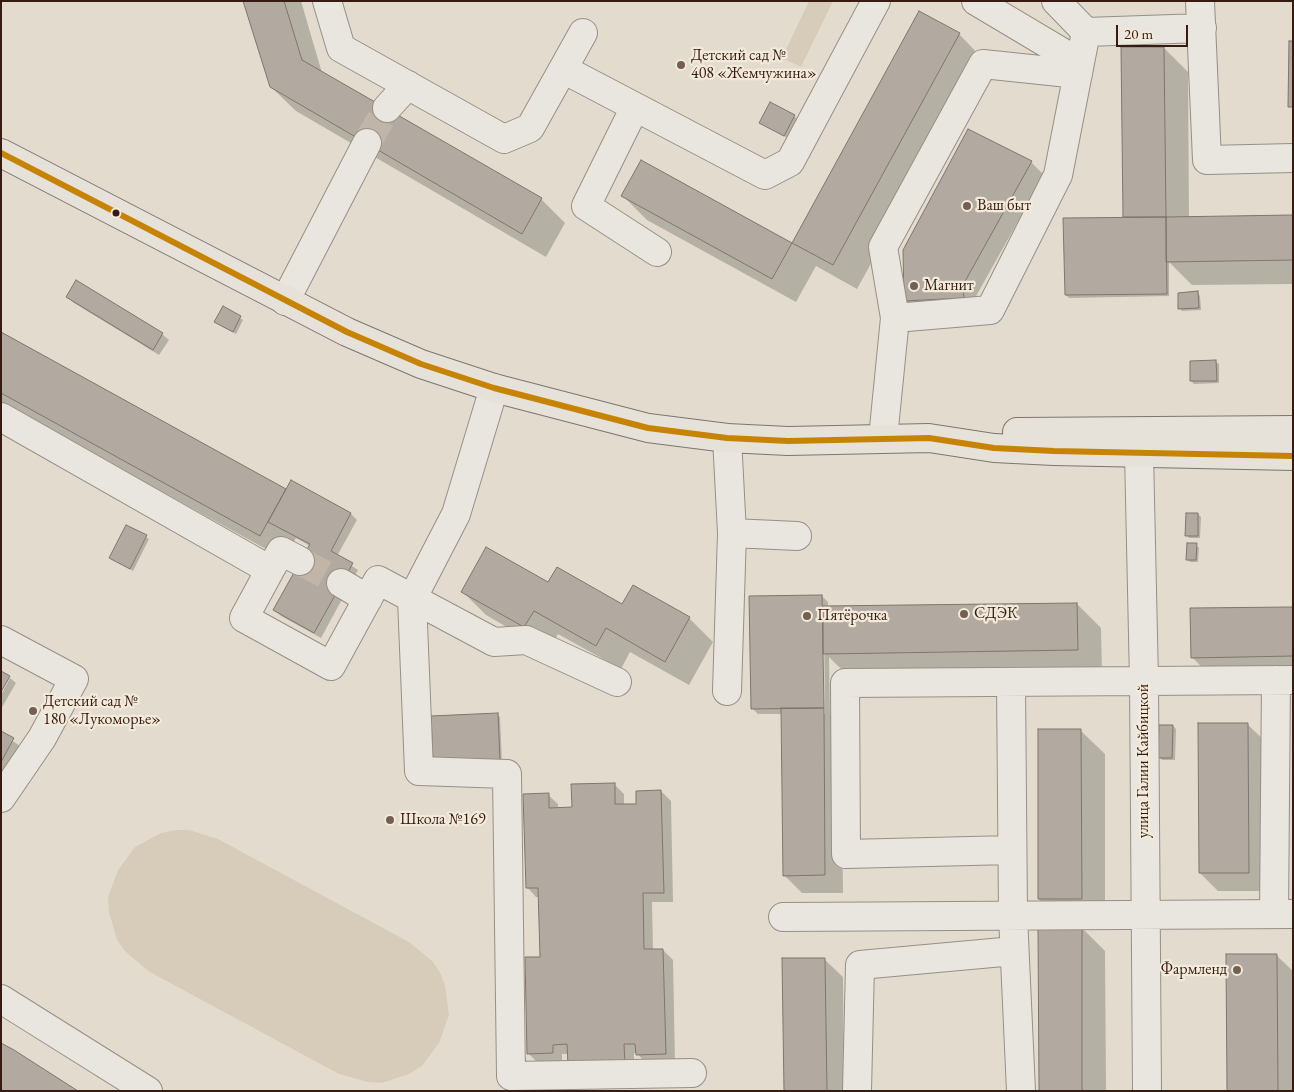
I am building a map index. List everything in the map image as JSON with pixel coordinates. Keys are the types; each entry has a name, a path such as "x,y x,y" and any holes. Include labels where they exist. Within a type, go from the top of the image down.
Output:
{"main road":[{"path":"1,153 285,301 347,332 421,364 494,388 648,428 727,438 788,440 929,438 994,448 1139,443 1293,430"},
{"path":"1139,443 1293,456"}],"street":[{"path":"326,1 341,48 504,138 530,128 582,33"},
{"path":"563,69 765,175 790,162 876,1"},
{"path":"976,1 1079,69"},
{"path":"1056,1 1086,32 1202,28"},
{"path":"1200,1 1207,160 1293,158"},
{"path":"895,318 990,310 1058,175 1086,32"},
{"path":"883,438 895,318 882,247 983,64 1079,69"},
{"path":"387,108 408,85"},
{"path":"636,107 586,206 658,252"},
{"path":"285,301 367,143"},
{"path":"494,388 456,514 412,599 419,771 508,774 511,1076 692,1073"},
{"path":"1,417 270,570"},
{"path":"727,438 732,533 727,691"},
{"name":"улица Галии Кайбицкой","path":"1139,443 1144,681 1147,1091"},
{"path":"732,533 797,536"},
{"path":"300,561 281,551 244,618 331,666 378,580 494,642 526,640 617,682"},
{"path":"341,583 368,599"},
{"path":"1,640 74,679 42,738 1,798"},
{"path":"783,917 1283,914 1284,680 845,683 846,854 1012,850"},
{"path":"1011,682 1013,916 1021,1091"},
{"path":"857,1091 860,965 1014,951"},
{"path":"1,999 148,1091"}],"shaded area":[{"path":"809,1 833,1 801,67 782,58"},
{"path":"189,830 218,839 409,942 432,961 440,972 445,986 449,1015 439,1043 422,1066 409,1074 382,1083 368,1082 339,1074 148,971 125,951 117,940 109,912 108,897 118,870 135,847 161,833"}],"building":[{"path":"243,1 284,1 302,60 542,198 522,234 270,87"},
{"path":"919,11 960,33 833,265 792,243"},
{"path":"1289,41 1293,41 1293,107 1288,107"},
{"path":"1121,47 1164,47 1166,217 1123,217"},
{"path":"770,102 795,115 784,136 759,123"},
{"name":"Ваш быт","path":"968,129 1032,161 963,285 964,298 904,301 903,250"},
{"path":"641,160 792,243 772,279 621,196"},
{"path":"1293,215 1293,260 1166,262 1166,217"},
{"path":"1166,217 1167,294 1065,295 1063,218"},
{"path":"76,280 163,333 153,350 66,297"},
{"path":"1198,291 1199,308 1178,309 1178,293"},
{"path":"223,306 241,316 233,332 214,322"},
{"path":"1,332 286,489 260,536 1,393"},
{"path":"1216,360 1217,381 1190,381 1190,361"},
{"path":"291,480 351,513 331,551 353,563 314,633 273,610 310,544 268,522"},
{"path":"1186,513 1198,513 1198,536 1185,536"},
{"path":"126,525 147,535 130,569 109,558"},
{"path":"1187,543 1197,543 1196,560 1186,560"},
{"path":"486,547 548,582 557,567 622,604 633,585 690,617 665,662 606,628 596,646 534,611 524,627 461,592"},
{"path":"822,595 824,708 751,709 749,596"},
{"path":"1077,603 1078,650 823,654 823,606"},
{"path":"1293,607 1293,656 1191,658 1190,608"},
{"path":"1,671 10,676 1,692"},
{"path":"781,708 824,708 825,875 783,876"},
{"path":"498,713 500,761 433,763 431,716"},
{"path":"1198,723 1248,723 1249,873 1199,873"},
{"path":"1159,725 1173,725 1172,758 1158,758"},
{"path":"1038,729 1081,729 1082,899 1038,899"},
{"path":"1,731 14,738 1,762"},
{"path":"615,783 615,804 636,804 636,791 661,790 664,893 643,893 644,949 663,949 666,1054 636,1055 635,1044 624,1044 625,1064 568,1066 567,1044 553,1045 553,1053 527,1054 525,957 540,957 538,888 526,888 523,794 549,793 549,808 572,807 571,784"},
{"path":"1038,926 1082,926 1082,1091 1039,1091"},
{"path":"1226,954 1277,954 1278,1091 1227,1091"},
{"path":"782,958 825,958 827,1091 784,1091"},
{"path":"1,1043 14,1050 78,1091 1,1091"}],"tunnel":[{"path":"367,143 387,108"},
{"path":"300,561 341,583"}],"transit line":[{"path":"1,153 347,332 421,364 494,388 648,428 727,438 788,441 929,438 994,448 1054,451 1293,456"}],"place":[{"name":"Детский сад № 408 «Жемчужина»","path":"681,65"},
{"name":"Ваш быт","path":"967,206"},
{"name":"Магнит","path":"914,286"},
{"name":"СДЭК","path":"964,614"},
{"name":"Пятёрочка","path":"807,616"},
{"name":"Детский сад № 180 «Лукоморье»","path":"33,711"},
{"name":"Школа №169","path":"390,820"},
{"name":"Фармленд","path":"1237,970"}]}
